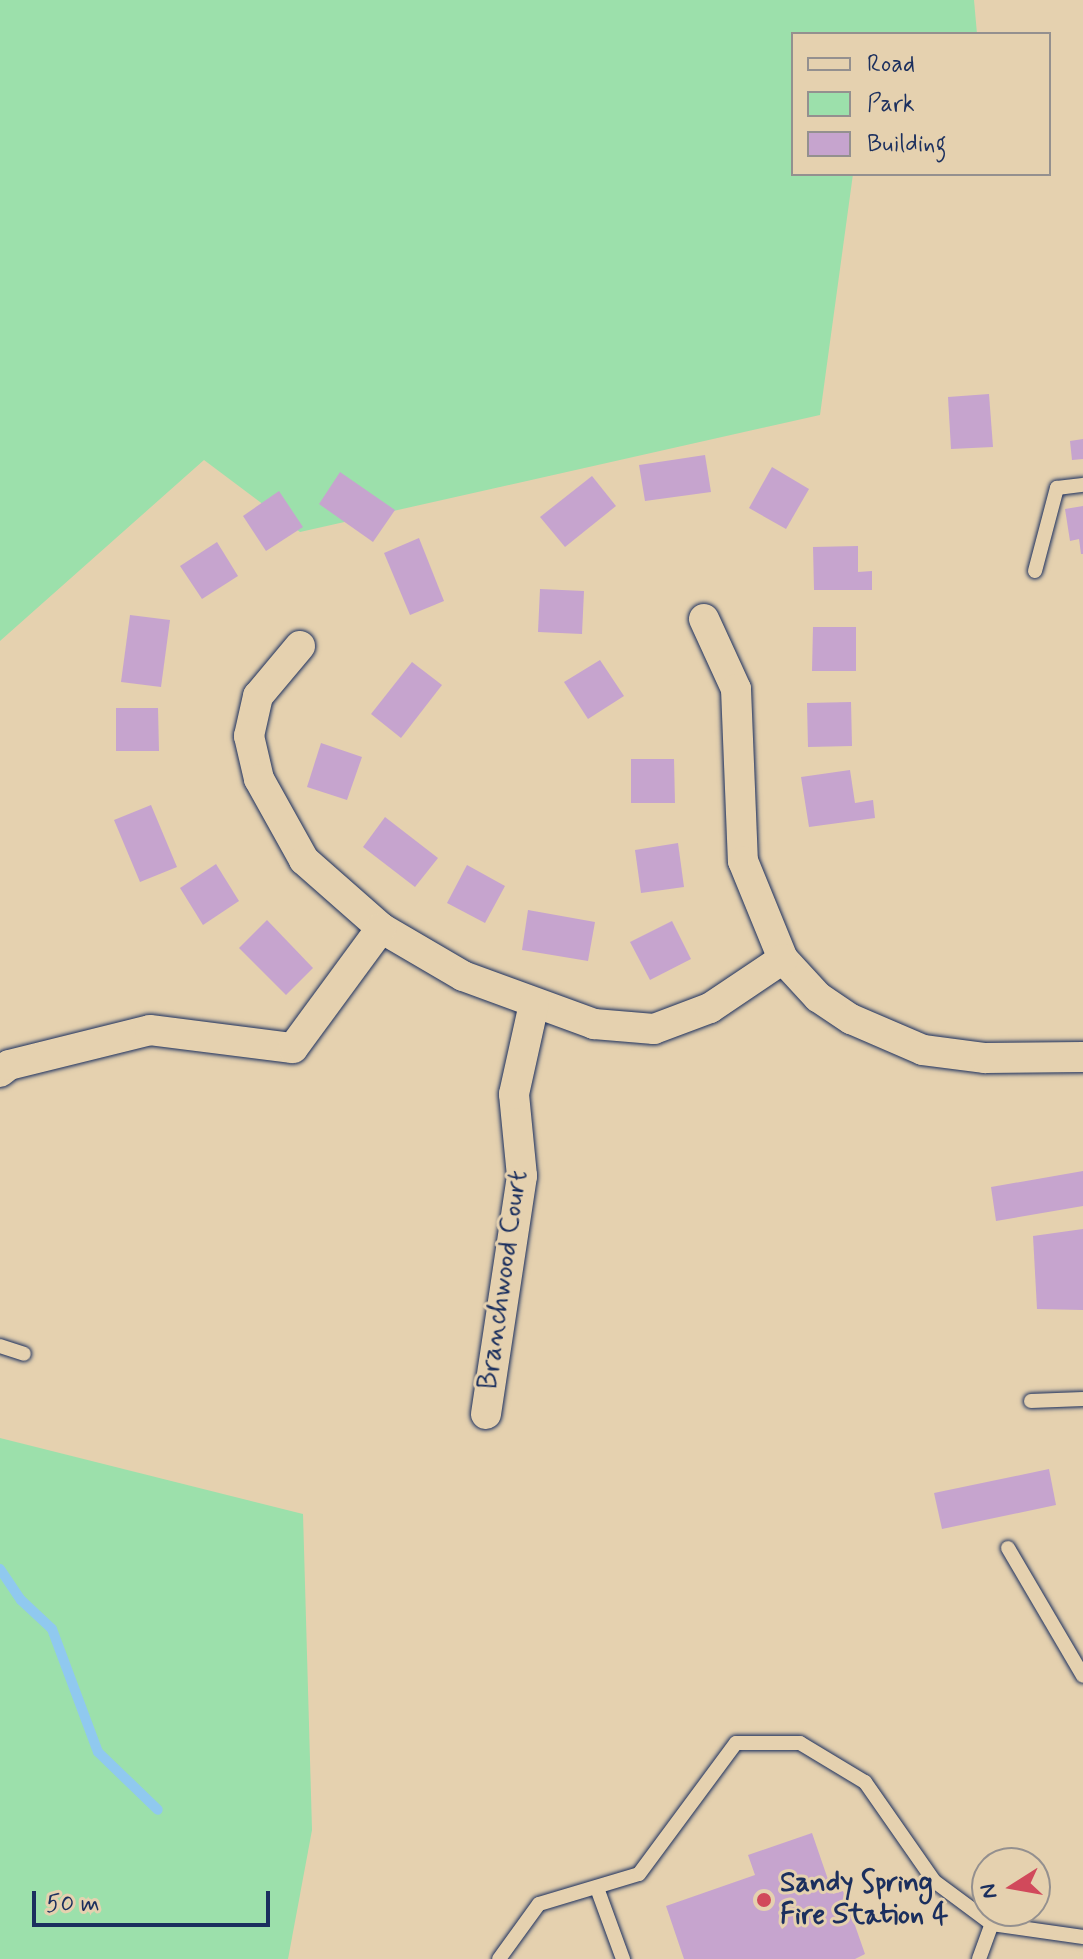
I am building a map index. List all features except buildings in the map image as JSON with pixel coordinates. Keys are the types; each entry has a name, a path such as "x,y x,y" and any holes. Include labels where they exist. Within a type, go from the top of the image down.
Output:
{"street":[{"path":"704,619 736,689 743,861 783,959 818,997 851,1019 923,1050 985,1058 1083,1057"},
{"path":"300,646 258,696 249,736 259,779 304,860 381,928 463,976 534,1004 594,1024 654,1029 710,1008 783,959"},
{"path":"0,1072 9,1065 150,1030 293,1048 381,928"},
{"name":"Branchwood Court","path":"486,1414 522,1176 514,1094 534,1004"}],"lane":[{"path":"1035,571 1057,488 1083,485"},
{"path":"0,1346 24,1354"},
{"path":"1031,1401 1083,1399"},
{"path":"1008,1548 1083,1676"},
{"path":"499,1959 539,1904 639,1874 736,1743 800,1743 865,1782 934,1881 971,1908"},
{"path":"597,1888 623,1959"},
{"path":"979,1959 991,1927"},
{"path":"1013,1927 1083,1937"}],"green space":[{"path":"0,0 974,0 977,32 791,32 791,176 853,176 820,415 300,532 204,460 0,641"},
{"path":"0,1438 303,1514 312,1830 288,1959 0,1959"}],"waterway":[{"path":"0,1569 21,1600 52,1629 98,1752 158,1810"}],"place":[{"name":"Sandy Spring Fire Station 4","path":"764,1900"}]}
